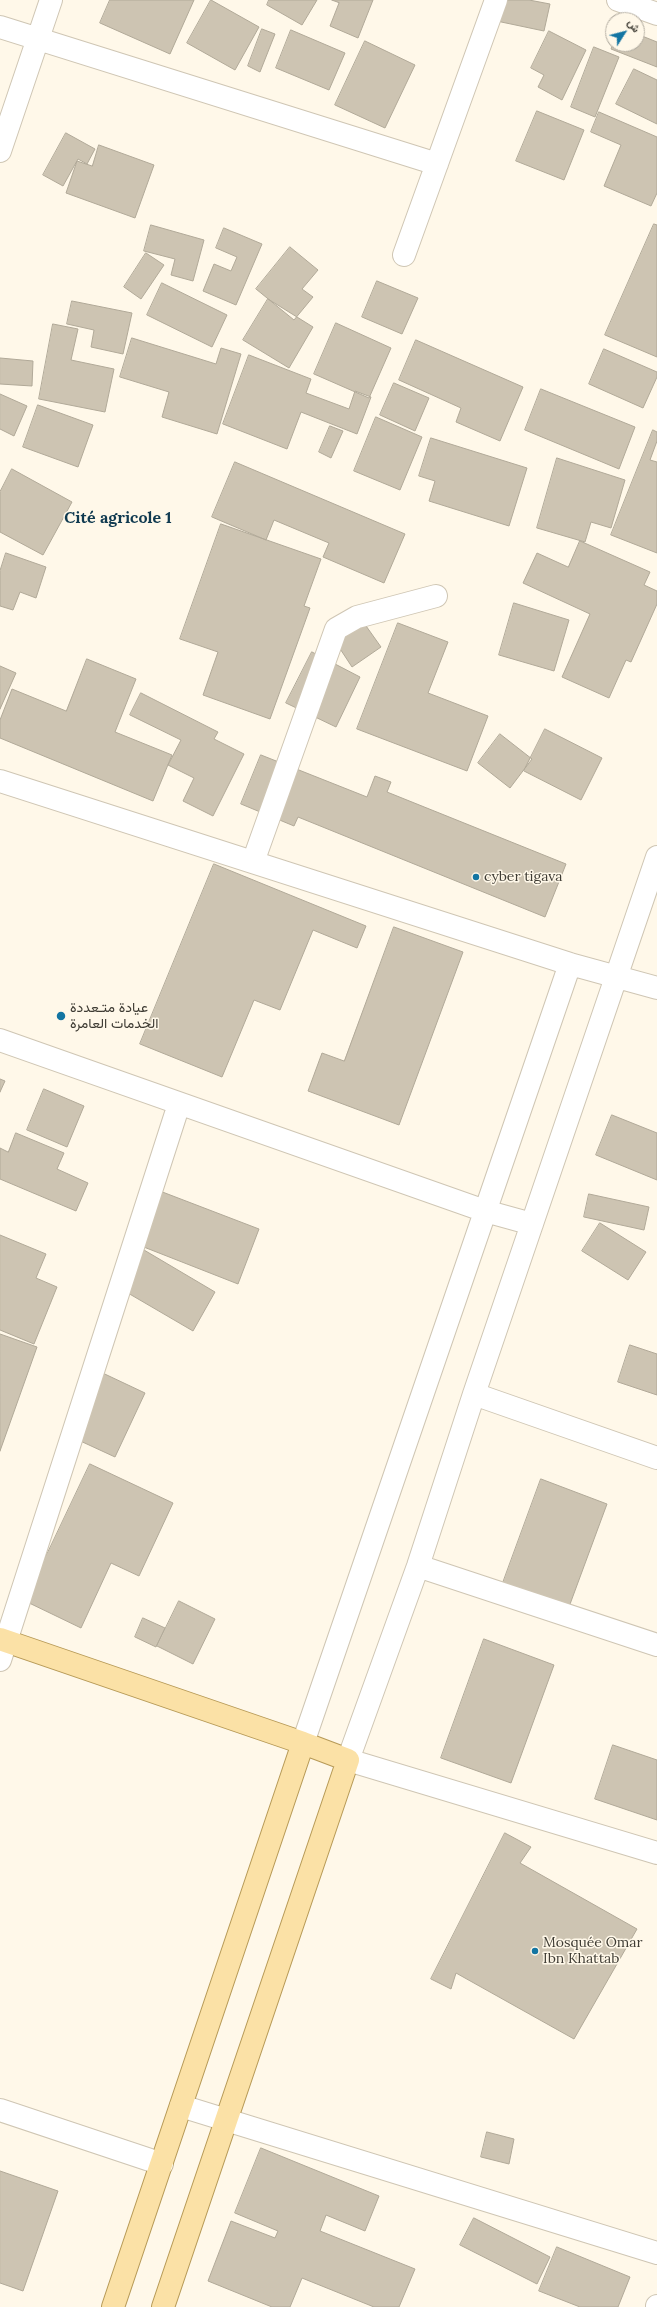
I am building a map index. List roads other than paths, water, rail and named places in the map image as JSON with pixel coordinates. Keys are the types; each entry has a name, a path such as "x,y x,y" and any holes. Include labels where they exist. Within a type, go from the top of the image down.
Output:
{"main road":[{"path":"2,1647 303,1743 348,1760 163,2307"},
{"path":"113,2307 303,1743"}],"street":[{"path":"0,151 50,0"},
{"path":"404,255 496,0"},
{"path":"618,0 657,14"},
{"path":"0,27 437,164"},
{"path":"253,862 336,629 356,617 436,596"},
{"path":"0,780 570,964 657,988"},
{"path":"657,857 474,1394 418,1566 348,1760 657,1853"},
{"path":"303,1743 570,964"},
{"path":"0,1040 485,1211 532,1224"},
{"path":"2,1647 180,1104"},
{"path":"474,1394 657,1458"},
{"path":"418,1566 657,1645"},
{"path":"181,2106 657,2253"},
{"path":"0,2110 162,2164"}],"place":[{"name":"cyber tigava","path":"476,877"},
{"name":"عيادة متـعددة الخدمات العامرة","path":"61,1016"},
{"name":"Mosquée Omar Ibn Khattab","path":"535,1951"}],"district":[{"name":"Cité agricole 1","path":"118,518"}]}
